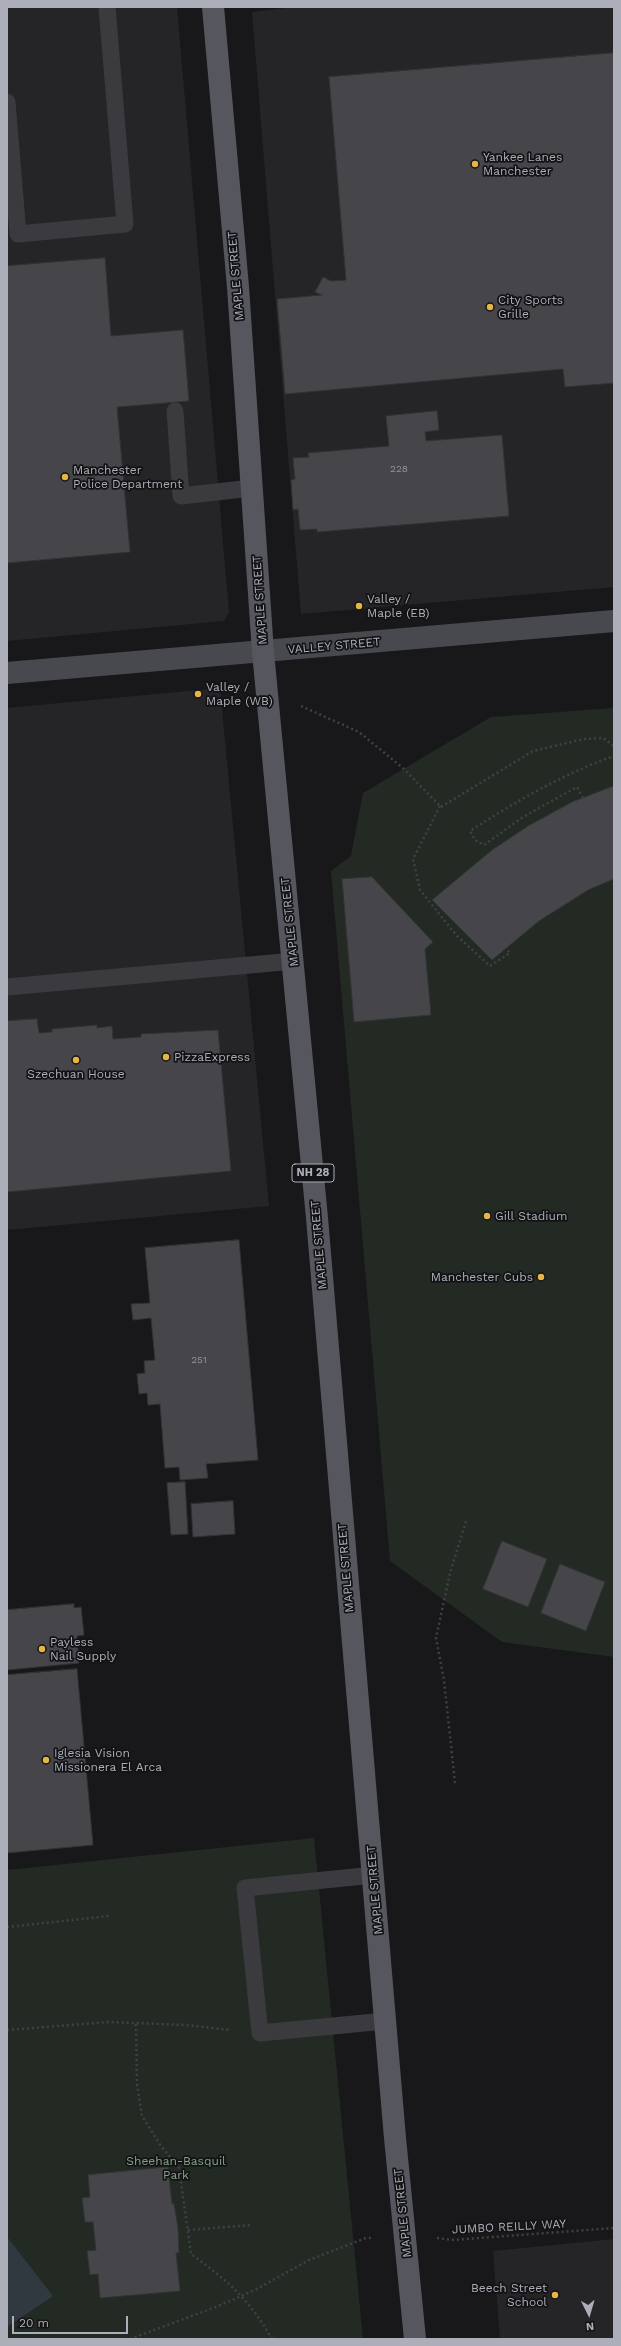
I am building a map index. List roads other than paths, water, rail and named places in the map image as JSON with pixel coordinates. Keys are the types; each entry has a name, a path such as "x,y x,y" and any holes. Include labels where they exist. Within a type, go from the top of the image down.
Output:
{"main road":[{"name":"MAPLE STREET","path":"213,7 238,287 263,652 294,961 374,1875 385,2021 415,2339"},
{"name":"VALLEY STREET","path":"7,673 614,622"}],"lane":[{"path":"7,102 18,234 125,224 107,7"},
{"path":"175,411 181,496 252,488"},
{"path":"7,987 294,961"},
{"path":"374,1875 245,1888 260,2034 385,2021"}],"place":[{"name":"Yankee Lanes Manchester","path":"475,164"},
{"name":"City Sports Grille","path":"490,307"},
{"name":"Manchester Police Department","path":"65,477"},
{"name":"Valley / Maple (EB)","path":"359,606"},
{"name":"Valley / Maple (WB)","path":"198,694"},
{"name":"PizzaExpress","path":"166,1057"},
{"name":"Szechuan House","path":"76,1060"},
{"name":"Gill Stadium","path":"487,1216"},
{"name":"Manchester Cubs","path":"541,1277"},
{"name":"Payless Nail Supply","path":"42,1649"},
{"name":"Iglesia Vision Missionera El Arca","path":"46,1760"},
{"name":"Beech Street School","path":"555,2295"}],"park label":[{"name":"Sheehan-Basquil Park","path":"176,2168"}]}
